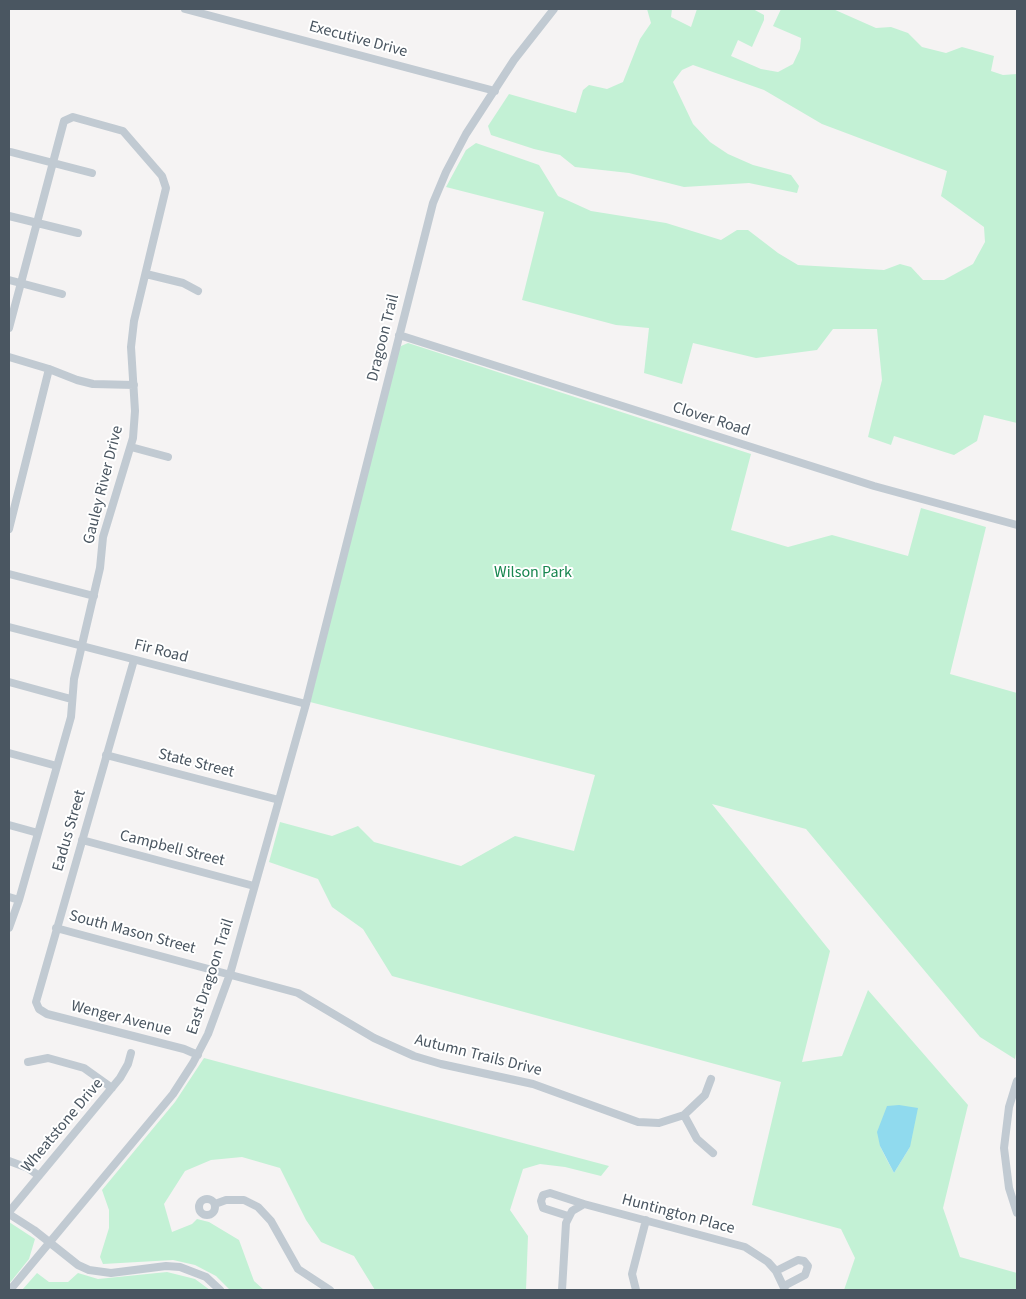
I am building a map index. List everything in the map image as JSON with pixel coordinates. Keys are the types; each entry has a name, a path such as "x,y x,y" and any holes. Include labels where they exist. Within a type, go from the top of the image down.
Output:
{"street":[{"name":"Executive Drive","path":"185,9 495,91"},
{"name":"Dragoon Trail","path":"306,704 424,236 440,184 458,149 514,60 554,9"},
{"name":"Gauley River Drive","path":"9,928 19,900 71,716 71,699 94,596 108,516 131,447 135,411 132,334 165,197 166,184 123,131 73,117 66,119 62,125 52,162"},
{"path":"11,152 92,173"},
{"path":"9,328 52,162"},
{"path":"9,216 78,233"},
{"path":"146,274 183,284 198,291"},
{"path":"9,280 62,294"},
{"name":"Clover Road","path":"399,335 874,486 1017,526"},
{"path":"9,357 93,384 134,385"},
{"path":"9,529 49,369"},
{"path":"131,447 168,456"},
{"path":"9,574 94,596"},
{"name":"Fir Road","path":"9,627 306,704"},
{"name":"Eadus Street","path":"38,1009 36,996 134,660"},
{"path":"9,682 71,699"},
{"name":"East Dragoon Trail","path":"10,1290 173,1094 198,1055 216,1017 230,974 306,704"},
{"path":"9,753 57,766"},
{"name":"State Street","path":"106,755 279,800"},
{"path":"9,825 38,833"},
{"name":"Campbell Street","path":"82,840 254,886"},
{"path":"9,897 19,900"},
{"name":"South Mason Street","path":"56,928 230,974"},
{"name":"Autumn Trails Drive","path":"230,974 298,993 374,1038 428,1060 533,1084 576,1097 638,1122 659,1124 684,1115 705,1094 711,1079"},
{"name":"Wenger Avenue","path":"38,1009 47,1014 184,1049 198,1055"},
{"name":"Wheatstone Drive","path":"9,1213 126,1071 131,1053"},
{"path":"28,1062 48,1058 84,1068 97,1075 112,1088"},
{"path":"1017,1082 1009,1107 1004,1148 1010,1188 1017,1213"},
{"path":"684,1115 697,1139 713,1152"},
{"path":"9,1161 28,1168 39,1176"},
{"name":"Huntington Place","path":"568,1216 543,1208 540,1201 543,1195 550,1193 584,1204 745,1247 761,1256 776,1271 785,1288 805,1276 808,1266 804,1260 798,1260 776,1271"},
{"path":"215,1204 226,1200 244,1200 258,1207 271,1221 298,1269 330,1290"},
{"path":"562,1290 564,1231 568,1216 577,1207 584,1204"},
{"path":"9,1213 72,1260 89,1270 111,1272 158,1267 180,1267 206,1277 220,1290"},
{"path":"636,1290 632,1274 646,1220"}],"green space":[{"path":"647,9 672,9 671,17 691,27 697,9 753,9 764,15 764,20 752,47 738,40 731,56 761,69 778,72 793,64 800,49 801,38 773,26 781,9 833,9 876,28 891,27 908,33 922,47 946,53 962,47 994,56 991,71 1003,75 1017,74 1017,423 984,415 977,441 954,455 894,436 891,445 868,437 882,380 877,329 833,329 817,350 756,358 693,343 682,384 644,373 649,328 616,325 522,300 544,212 446,187 466,150 476,143 539,165 558,196 591,211 666,223 721,240 737,230 748,230 778,253 798,265 884,270 900,264 911,267 923,280 944,280 973,264 985,242 984,227 941,196 947,171 822,124 764,90 693,65 682,70 673,82 693,124 710,142 728,154 753,165 791,175 799,186 797,193 749,183 684,187 629,173 575,167 560,155 491,135 488,126 509,94 576,113 583,90 589,85 607,89 623,82 640,39 651,23"},
{"name":"Wilson Park","path":"408,343 751,454 731,530 788,547 832,535 908,556 921,508 986,527 950,674 1017,693 1017,1048 1015,1059 980,1037 806,829 712,804 830,951 802,1062 842,1056 868,990 968,1105 943,1208 960,1257 1017,1273 1017,1290 844,1290 855,1258 841,1229 752,1205 781,1082 392,976 363,929 332,907 318,879 269,862 280,822 332,836 358,826 374,842 461,866 515,836 574,851 595,775 310,702 398,351 401,346","holes":["880,1146 910,1147 894,1173"]},
{"path":"204,1058 609,1166 601,1176 565,1167 540,1164 523,1169 510,1210 528,1236 526,1290 375,1290 354,1256 321,1242 306,1220 280,1168 242,1157 211,1160 185,1171 164,1204 172,1232 192,1224 197,1219 209,1222 239,1240 254,1281 264,1290 230,1290 216,1276 195,1265 173,1260 103,1264 100,1257 109,1228 109,1210 102,1190 175,1102"},
{"path":"9,1222 35,1239 29,1259 9,1284"},
{"path":"167,1272 195,1279 210,1290 22,1290 37,1273 49,1282 68,1282 78,1273 98,1279"}],"water":[{"path":"899,1105 918,1108 910,1147 894,1173 880,1146 877,1132 887,1106"}]}
